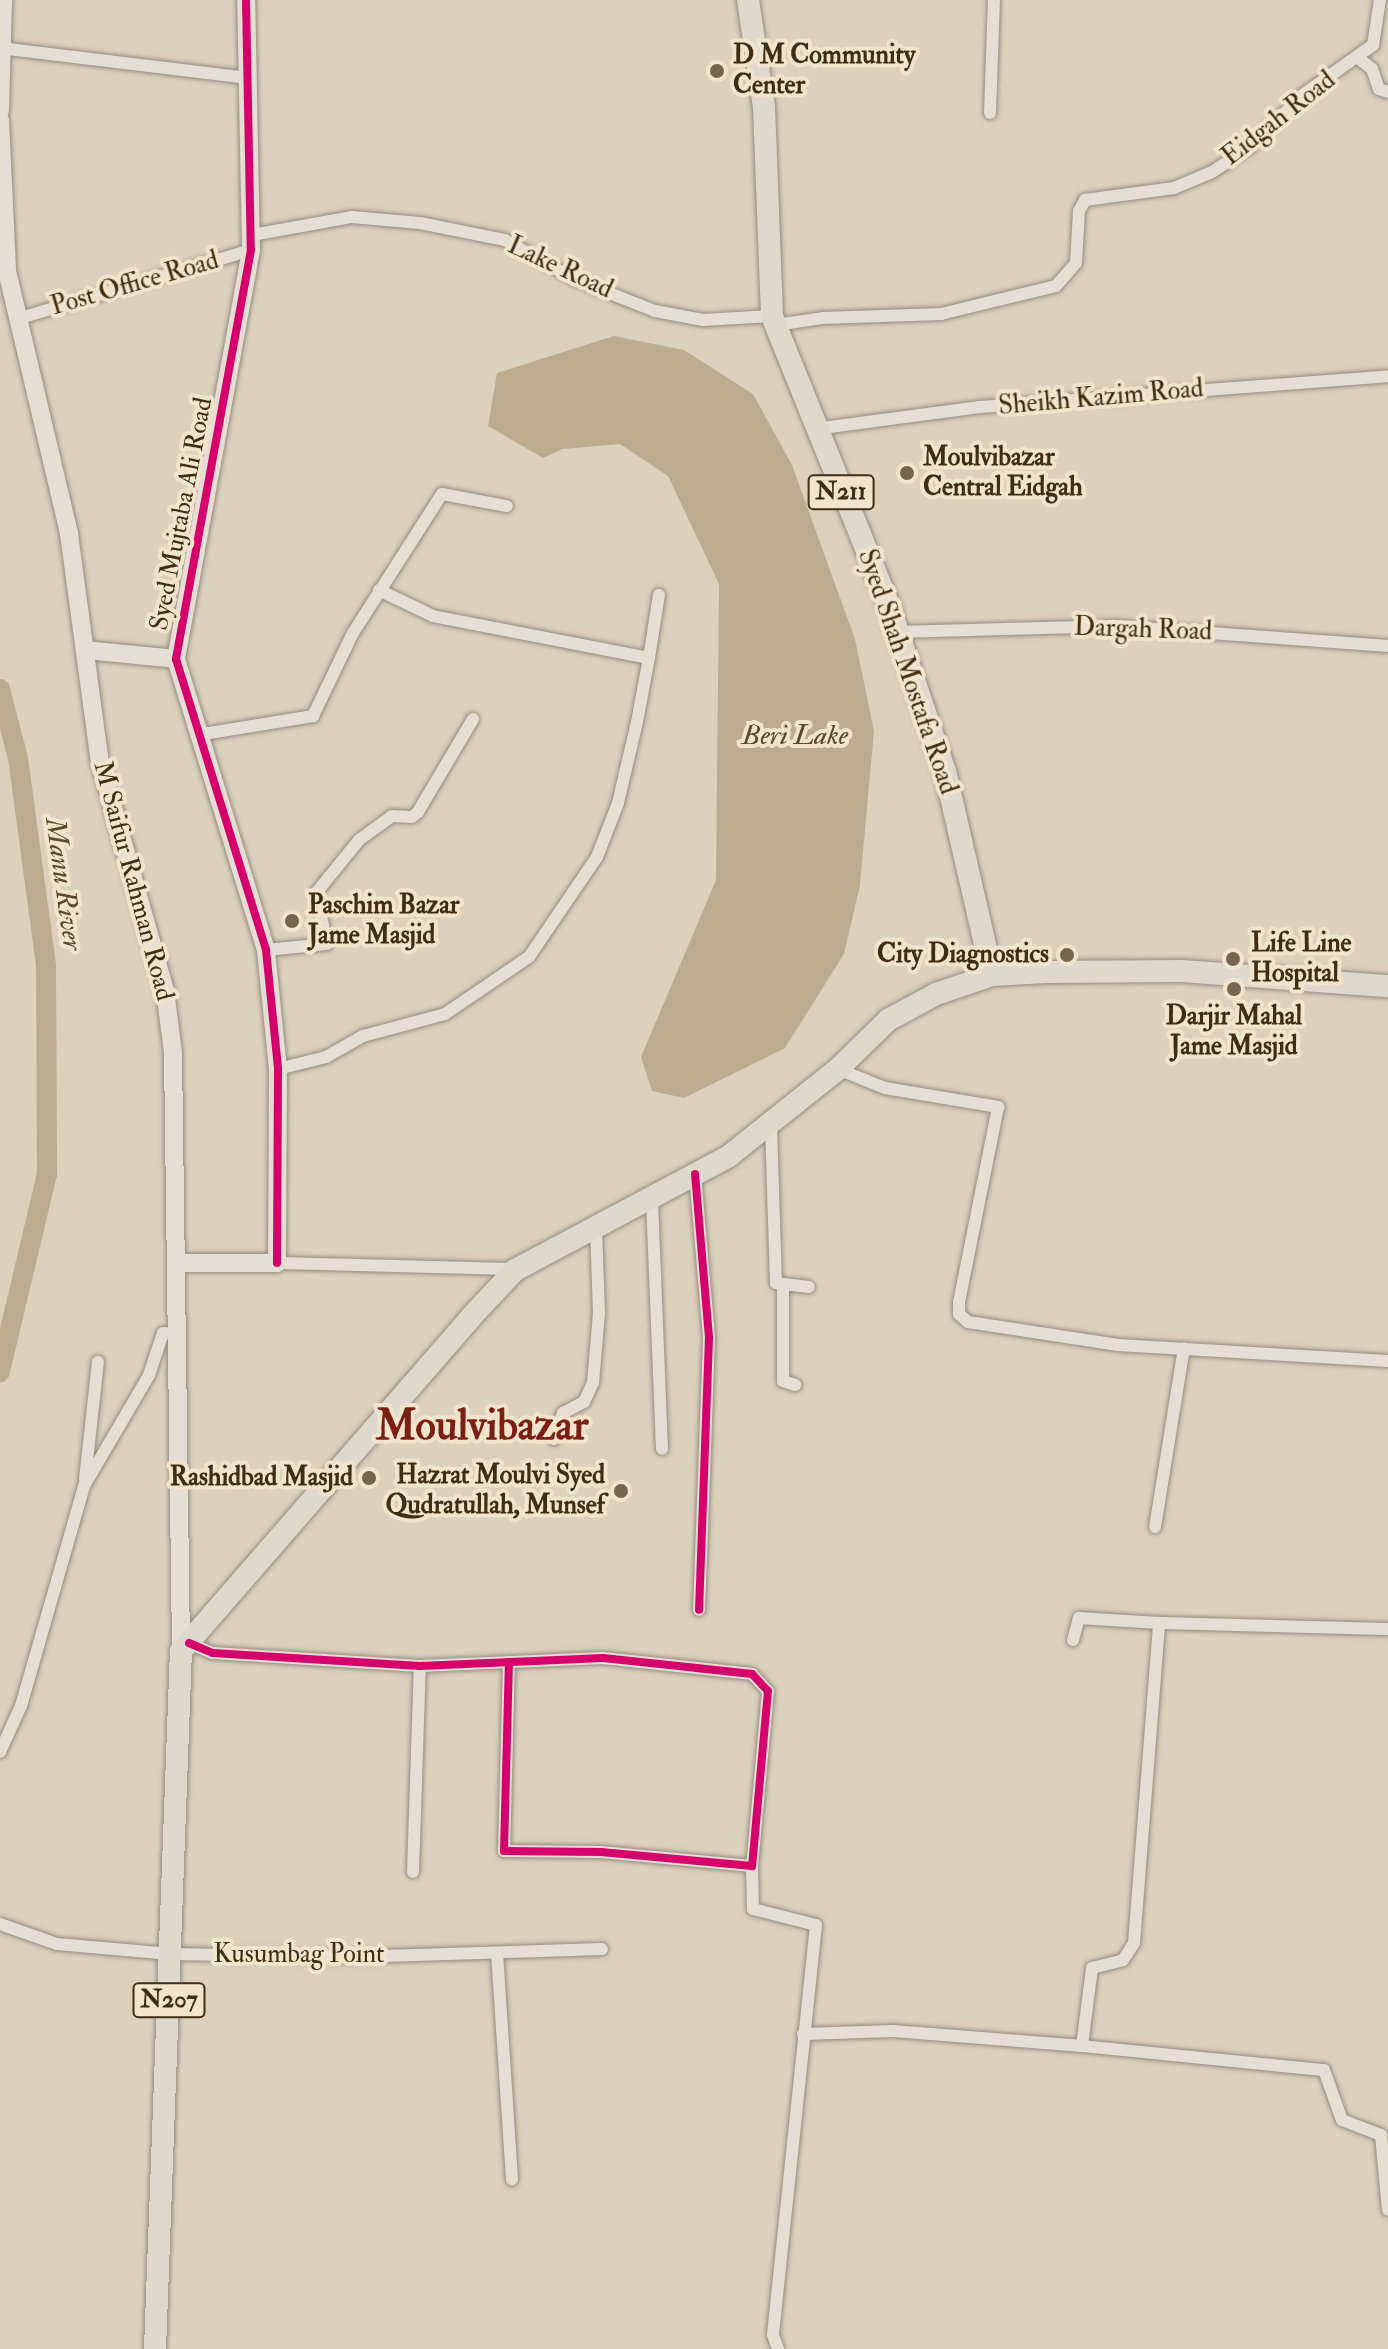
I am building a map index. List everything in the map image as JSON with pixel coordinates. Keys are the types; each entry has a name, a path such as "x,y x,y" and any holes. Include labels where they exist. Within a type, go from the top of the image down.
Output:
{"highway":[{"name":"Syed Shah Mostafa Road","path":"748,0 764,107 774,320 897,632 945,771 992,975"},
{"path":"185,1647 515,1270 652,1200 771,1125 838,1069 888,1020 936,994 992,975 1182,971 1388,986"},
{"name":"N207","path":"155,2349 185,1647"}],"main road":[{"path":"0,110 3,0"},
{"name":"Syed Mujtaba Ali Road","path":"246,0 252,243 176,659 266,950 278,1069 277,1263"},
{"name":"M Saifur Rahman Road","path":"0,120 7,271 69,534 100,762 165,990 175,1093 185,1647"},
{"path":"85,650 176,659"},
{"path":"177,1263 277,1263"}],"street":[{"path":"990,113 994,0"},
{"name":"Eidgah Road","path":"774,320 941,314 1056,286 1076,263 1079,211 1085,200 1174,188 1212,172 1249,148 1304,94 1358,58 1376,39 1380,0"},
{"path":"0,48 248,78"},
{"path":"1358,58 1372,69 1379,89 1388,92"},
{"name":"Lake Road","path":"252,243 352,217 420,223 505,240 574,279 655,311 703,320 774,320"},
{"name":"Post Office Road","path":"20,318 252,243"},
{"name":"Sheikh Kazim Road","path":"815,429 965,409 1388,376"},
{"path":"197,735 313,716 379,590 442,494 507,506"},
{"path":"379,590 433,616 649,658"},
{"path":"278,1069 326,1057 363,1036 445,1014 529,957 597,857 618,803 659,595"},
{"name":"Dargah Road","path":"897,632 1115,626 1388,646"},
{"path":"266,950 327,944 316,893 359,840 392,816 412,817 418,812 473,719"},
{"path":"838,1069 885,1088 998,1107 959,1302 959,1314 968,1322 1118,1345 1388,1361"},
{"path":"771,1125 776,1283 809,1287"},
{"path":"695,1174 709,1353 699,1610"},
{"path":"652,1200 662,1449"},
{"path":"554,1439 563,1413 584,1402 593,1383 599,1313 596,1228"},
{"path":"277,1263 515,1270"},
{"path":"783,1286 783,1381 795,1385"},
{"path":"84,1486 149,1375 163,1333 178,1334"},
{"path":"1155,1527 1184,1348"},
{"path":"0,1752 21,1706 84,1486 98,1362"},
{"path":"1073,1640 1079,1618 1388,1629"},
{"path":"1082,2046 1092,1968 1123,1960 1134,1943 1159,1623"},
{"path":"185,1647 213,1653 420,1666 603,1658 708,1667 752,1674 762,1681 768,1691 752,1866 753,1909 816,1925 773,2335 778,2349"},
{"path":"509,1662 504,1851 601,1852 752,1866"},
{"path":"413,1872 420,1666"},
{"name":"Kusumbag Point","path":"0,1924 57,1944 171,1954 497,1953 602,1949"},
{"path":"497,1953 512,2180"},
{"path":"803,2034 893,2031 1324,2070 1342,2120 1381,2135 1388,2210"}],"water":[{"name":"Beri Lake","path":"614,336 684,350 753,394 792,465 855,639 874,731 860,885 844,954 785,1048 684,1098 652,1091 641,1057 716,880 719,584 668,476 620,444 563,449 543,458 488,426 497,373"}],"waterway":[{"name":"Manu River","path":"0,689 18,758 46,966 47,1174 0,1372"}],"cycle path":[{"path":"246,0 251,250 176,659 266,950 278,1069 277,1263"},
{"path":"695,1174 709,1338 699,1610"},
{"path":"189,1643 213,1653 420,1666 603,1658 752,1674 768,1691 752,1866 601,1852 504,1851 509,1662"}],"place":[{"name":"D M Community Center","path":"717,71"},
{"name":"Moulvibazar Central Eidgah","path":"907,473"},
{"name":"Paschim Bazar Jame Masjid","path":"292,921"},
{"name":"City Diagnostics","path":"1067,955"},
{"name":"Life Line Hospital","path":"1233,959"},
{"name":"Darjir Mahal Jame Masjid","path":"1234,989"},
{"name":"Rashidbad Masjid","path":"369,1478"},
{"name":"Hazrat Moulvi Syed Qudratullah, Munsef","path":"621,1491"}],"district":[{"name":"Moulvibazar","path":"482,1426"}]}
